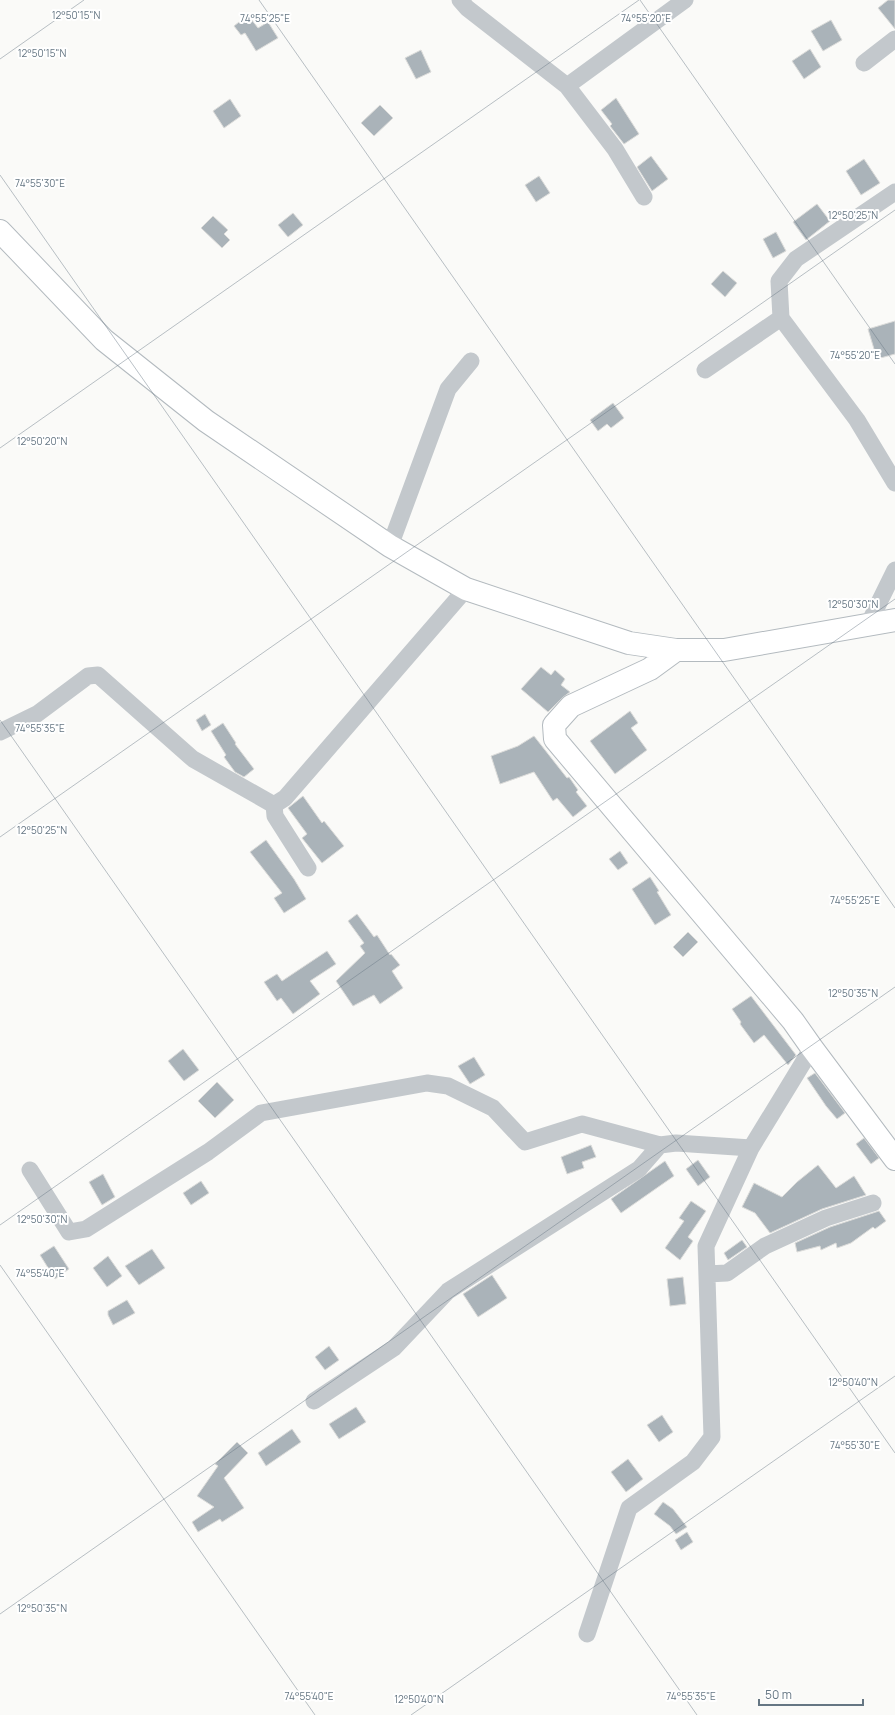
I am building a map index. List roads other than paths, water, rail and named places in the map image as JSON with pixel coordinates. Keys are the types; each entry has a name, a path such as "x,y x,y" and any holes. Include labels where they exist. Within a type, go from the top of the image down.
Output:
{"main road":[{"path":"0,231 104,340 206,421 390,546 466,589 630,643 676,650 724,650 895,620"},
{"path":"676,650 650,669 571,706 560,716 554,725 556,738 793,1021 895,1159"}],"street":[{"path":"460,0 467,8 567,86 615,149 644,197"},
{"path":"567,86 685,0"},
{"path":"864,63 895,39"},
{"path":"895,192 796,259 779,281 781,318 857,420 895,483"},
{"path":"705,370 781,318"},
{"path":"390,546 448,389 471,361"},
{"path":"869,624 895,570"},
{"path":"274,805 285,798 466,589"},
{"path":"0,732 37,714 88,676 98,675 193,759 274,805"},
{"path":"274,805 275,816 308,868"},
{"path":"587,1634 629,1508 693,1462 712,1437 706,1246 751,1148 812,1048"},
{"path":"30,1170 69,1232 86,1229 208,1152 261,1113 427,1083 448,1086 493,1108 525,1142 582,1124 660,1145 676,1143 751,1148"},
{"path":"314,1401 394,1348 448,1291 639,1169 660,1145"},
{"path":"707,1274 727,1273 765,1246 826,1218 873,1203"}]}
